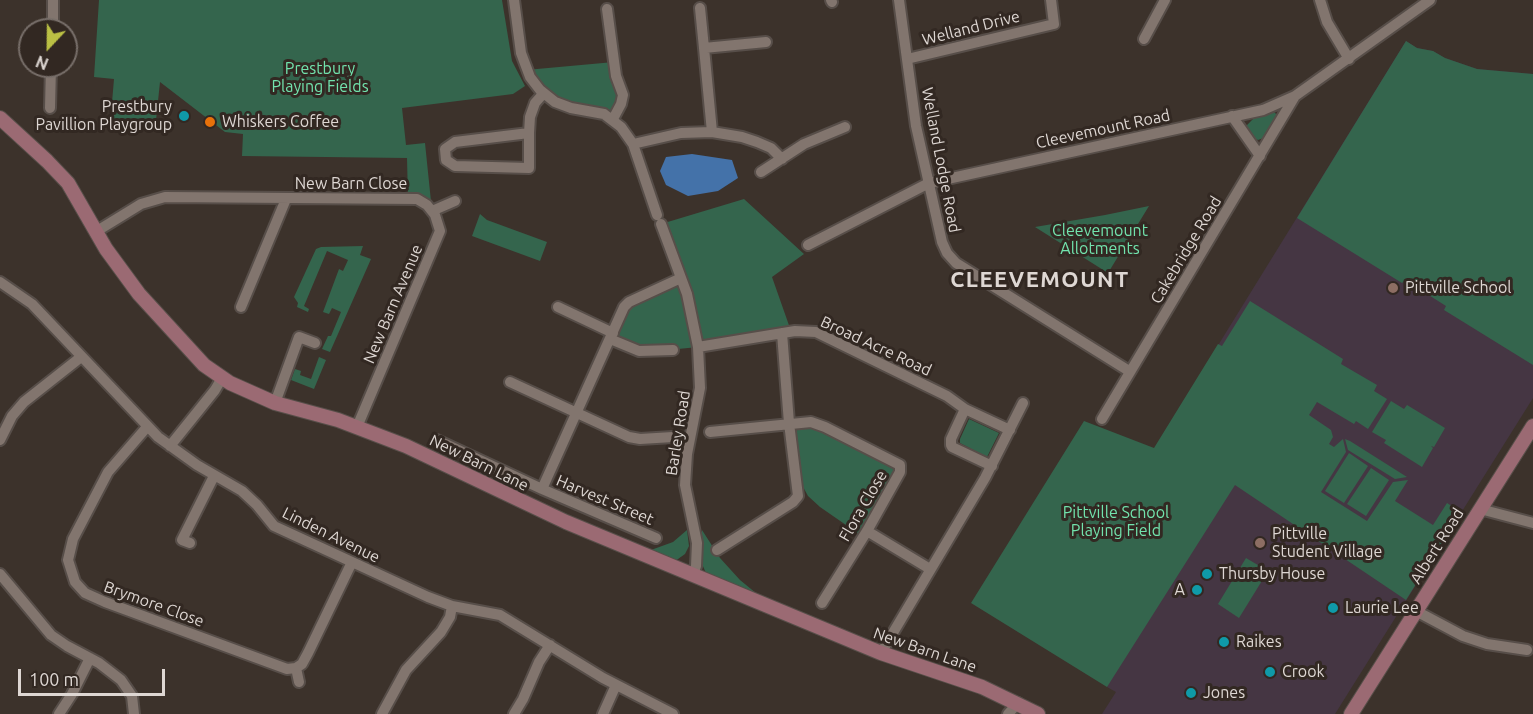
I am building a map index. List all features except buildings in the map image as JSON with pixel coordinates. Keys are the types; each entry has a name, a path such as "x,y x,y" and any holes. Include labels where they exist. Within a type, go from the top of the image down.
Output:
{"main road":[{"name":"New Barn Lane","path":"0,118 58,171 74,191 117,266 139,294 189,350 222,378 275,403 357,427 414,450 523,503 693,575 881,653 982,687 1038,714"},
{"name":"Albert Road","path":"1355,713 1416,610 1533,426"}],"street":[{"path":"53,0 53,18"},
{"path":"514,0 523,62 530,77 543,93 563,105 604,114 613,119 633,144 681,278"},
{"name":"Welland Lodge Road","path":"899,0 916,126 942,242 951,259 1129,371"},
{"name":"Welland Drive","path":"907,59 1054,24 1051,0"},
{"path":"1144,39 1165,0"},
{"path":"1320,0 1327,22 1349,59"},
{"name":"Cleevemount Road","path":"808,245 929,183 1263,110 1295,96 1430,0"},
{"path":"700,8 712,132"},
{"path":"607,9 616,76 623,95 613,119"},
{"path":"704,48 766,42"},
{"path":"50,108 51,78"},
{"path":"529,133 459,141 445,149 446,160 455,166 529,168 531,112 543,93"},
{"name":"Cakebridge Road","path":"1102,419 1295,96"},
{"path":"1232,116 1260,156"},
{"path":"761,172 804,144 845,127"},
{"path":"633,144 681,133 712,132 757,142 771,148 782,159"},
{"name":"New Barn Close","path":"97,231 135,207 156,199 417,199 432,211"},
{"name":"New Barn Close","path":"241,307 286,199"},
{"path":"432,211 455,201"},
{"name":"New Barn Avenue","path":"357,427 440,231 432,211"},
{"name":"Barley Road","path":"681,278 687,294 698,347 700,388 687,454 685,485 697,543 696,566 693,575"},
{"name":"Harvest Street","path":"542,489 624,307 629,302 681,278"},
{"name":"Linden Avenue","path":"0,282 32,304 147,427 170,446 248,496 274,526 428,597 452,606 500,615 616,686 673,714"},
{"path":"558,307 639,351 674,350"},
{"name":"Broad Acre Road","path":"698,347 798,330 816,332 947,396 965,409 1010,430"},
{"path":"717,550 796,498 798,491 793,463 782,333"},
{"path":"275,403 299,337 315,343"},
{"path":"0,440 12,416 24,402 81,357"},
{"path":"170,446 222,378"},
{"path":"510,382 629,437 640,439 674,437"},
{"path":"881,653 992,466 1023,404"},
{"path":"965,409 951,439 951,445 992,466"},
{"path":"710,432 789,423"},
{"name":"Flora Close","path":"789,423 820,424 900,465 900,472 867,531 822,603"},
{"name":"Brymore Close","path":"147,427 108,472 73,539 68,560 75,582 85,593 105,602 287,669 296,668"},
{"name":"Harvest Street","path":"437,440 542,489 656,538"},
{"path":"182,540 214,476"},
{"path":"1480,509 1533,523"},
{"path":"867,531 930,569"},
{"path":"299,682 296,668 304,660 352,562"},
{"path":"0,574 51,635 59,642 108,669 126,685 132,696 134,714"},
{"path":"382,714 406,670 441,632 450,617 452,606"},
{"path":"1416,610 1463,636 1487,644 1527,650"},
{"path":"514,714 550,645"},
{"path":"54,712 72,694 90,658"},
{"path":"603,714 616,686"},
{"path":"1008,714 1018,703"}],"shaded area":[{"name":"Pittville School","path":"1406,41 1417,48 1433,51 1445,58 1477,69 1533,74 1533,398 1335,714 1102,714 1116,692 1107,687 1162,436"}],"green space":[{"name":"Prestbury Playing Fields","path":"99,0 502,0 512,61 525,86 513,94 402,108 406,145 425,143 432,211 408,199 407,158 242,156 243,134 225,132 160,82 155,130 110,126 114,79 94,77"},
{"path":"1406,41 1417,48 1433,51 1445,58 1477,69 1533,74 1533,365 1444,310 1446,306 1405,280 1402,283 1297,218"},
{"path":"614,62 623,95 613,119 563,105 526,70"},
{"path":"1274,112 1278,116 1266,137 1258,140 1251,137 1247,131 1247,125 1254,118"},
{"path":"744,199 804,254 772,277 791,331 698,347 648,352 610,339 624,307 681,278 661,224"},
{"name":"Cleevemount Allotments","path":"1149,206 1108,273 1035,227 1105,215"},
{"path":"480,214 487,220 547,242 540,261 472,236"},
{"path":"363,246 360,255 371,259 330,352 322,349 328,336 331,336 341,312 332,308 329,314 323,312 339,269 343,271 348,260 327,251 304,306 309,309 308,312 297,307 298,303 294,297 316,249"},
{"name":"Pittville School Playing Field","path":"1250,301 1343,359 1341,364 1377,385 1374,391 1387,399 1368,429 1356,421 1354,424 1317,402 1309,415 1331,430 1333,437 1329,444 1334,447 1343,439 1346,452 1321,492 1367,521 1393,482 1408,480 1395,501 1433,525 1447,503 1461,512 1406,600 1235,485 1107,687 971,603 1084,421 1154,448 1218,344 1222,346"},
{"path":"319,357 326,360 314,389 291,380 295,369 301,371 300,375 311,379"},
{"path":"1391,401 1404,409 1407,405 1445,428 1434,447 1431,446 1433,448 1422,467 1384,443 1386,440 1372,432"},
{"path":"969,419 999,433 987,457 960,443"},
{"path":"812,426 890,465 893,469 893,475 859,534 820,507 808,496 802,485 793,433 799,427"},
{"path":"1345,439 1407,477 1395,479 1348,450"},
{"path":"1349,453 1368,466 1344,503 1325,491"},
{"path":"1371,468 1389,480 1366,516 1347,504"},
{"path":"687,530 689,546 685,554 674,561 644,550 651,550 673,542"},
{"path":"702,530 720,558 740,580 762,598 706,573 702,564"},
{"path":"1246,558 1268,571 1239,618 1218,604"}],"water":[{"path":"692,154 732,160 738,178 718,191 688,196 666,185 660,171 666,157"}],"place":[{"name":"Prestbury Pavillion Playgroup","path":"184,116"},
{"name":"Whiskers Coffee","path":"210,122"},
{"name":"Pittville School","path":"1393,288"},
{"name":"Pittville Student Village","path":"1260,543"},
{"name":"Thursby House","path":"1207,574"},
{"name":"A","path":"1197,590"},
{"name":"Laurie Lee","path":"1333,608"},
{"name":"Raikes","path":"1224,642"},
{"name":"Crook","path":"1270,672"},
{"name":"Jones","path":"1191,693"}],"district":[{"name":"CLEEVEMOUNT","path":"1040,280"}]}
